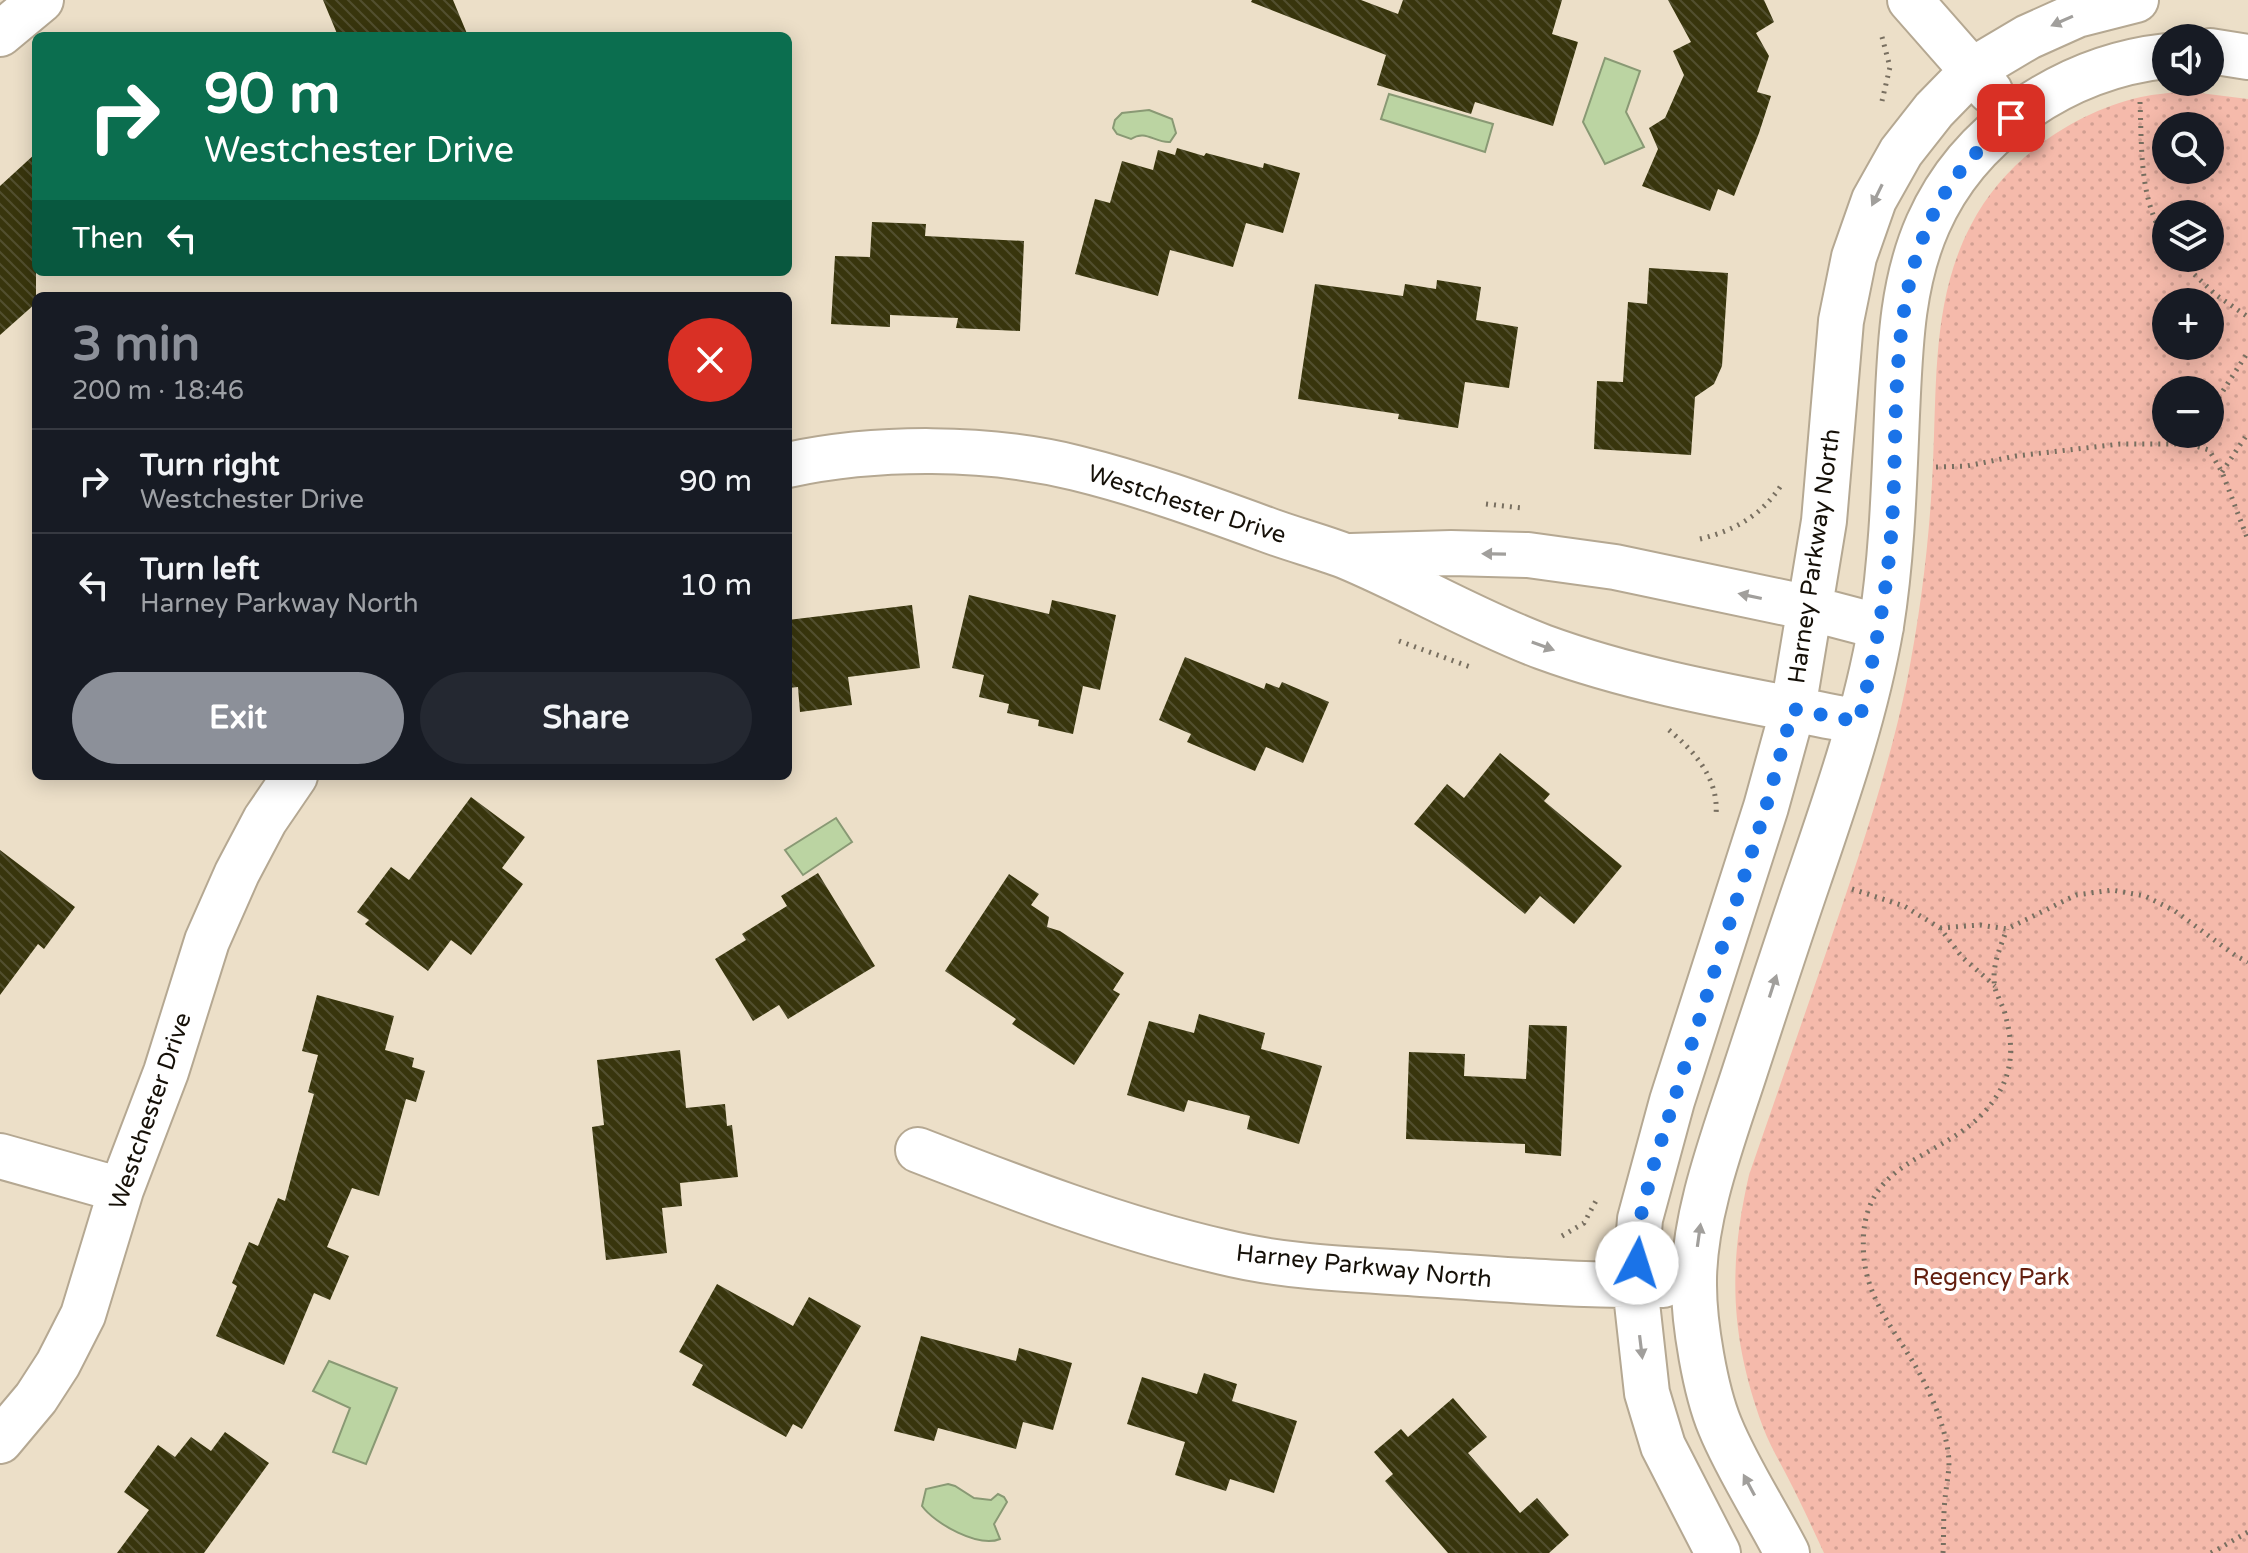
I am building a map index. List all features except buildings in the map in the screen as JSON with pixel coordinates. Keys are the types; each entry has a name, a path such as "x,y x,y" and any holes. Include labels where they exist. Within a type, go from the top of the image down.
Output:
{"street":[{"path":"0,34 41,0"},
{"path":"1910,0 1974,69 2011,118"},
{"name":"Harney Parkway North","path":"1718,1553 1663,1446 1647,1393 1635,1285 1640,1219 1793,709 1824,521 1841,321 1854,257 1874,200 1901,152 1934,110 1974,69 2028,37 2077,15 2136,0"},
{"path":"2224,53 2248,57"},
{"path":"1787,1553 1719,1424 1706,1381 1694,1284 1699,1230 1729,1119 1835,805 1859,722 1881,627 1891,537 1901,328 1912,273 1928,225 1950,185 1978,150 2011,118 2056,89 2096,72 2152,59"},
{"name":"Westchester Drive","path":"792,464 894,452 988,454 1072,467 1161,491 1345,556 1462,613 1542,646 1604,667 1859,722"},
{"name":"Westchester Drive","path":"1345,556 1451,553 1528,555 1615,567 1881,627"},
{"name":"Westchester Drive","path":"0,1441 36,1398 83,1315 121,1190 166,1072 207,941 265,820 292,780"},
{"name":"Harney Parkway North","path":"918,1150 1021,1190 1170,1239 1226,1253 1302,1266 1514,1281 1694,1284"},
{"path":"0,1156 121,1190"}],"path":[{"path":"2127,102 2140,97 2144,183 2152,213"},
{"path":"2192,272 2216,295 2248,317"},
{"path":"2224,389 2248,352"},
{"path":"2222,472 2248,433"},
{"path":"1933,467 1967,466 2068,449 2152,444"},
{"path":"2202,448 2209,450 2222,472 2248,540"},
{"path":"1695,540 1725,533 1750,519 1769,503 1783,482"},
{"path":"1486,504 1530,509"},
{"path":"1399,641 1482,671"},
{"path":"1658,725 1669,729 1692,749 1709,775 1717,804 1715,818"},
{"path":"1848,888 1904,906 1940,928 1962,957 1995,986"},
{"path":"1940,928 1980,925 2007,929 2076,895 2112,890 2145,896 2175,911 2248,962"},
{"path":"1943,1553 1949,1462 1940,1423 1925,1383 1871,1293 1864,1259 1864,1229 1871,1200 1891,1174 1974,1124 1996,1097 2010,1071 2012,1044 1995,986 1996,960 2007,929"},
{"path":"2211,1553 2248,1532"}],"green space":[{"name":"Regency Park","path":"2224,96 2248,99 2248,1553 1824,1553 1768,1440 1744,1363 1736,1302 1736,1271 1749,1175 1860,850 1891,749 1907,681 1927,545 1939,342 1949,282 1958,253 1985,202 2002,180 2042,143 2090,115 2141,97"}],"shaded area":[{"path":"1605,58 1640,71 1626,112 1644,147 1605,164 1583,122"},
{"path":"1389,94 1493,124 1485,152 1381,119"},
{"path":"1149,110 1172,119 1176,133 1170,142 1141,135 1131,139 1117,134 1113,128 1115,120 1122,113"},
{"path":"836,818 852,842 803,875 785,850"},
{"path":"329,1361 397,1388 366,1464 333,1452 350,1408 313,1391"},
{"path":"948,1484 974,1498 991,1500 998,1494 1004,1497 1007,1502 994,1524 1000,1539 981,1540 958,1533 928,1513 922,1506 926,1489"}],"route":[{"path":"1637,1263 1640,1219 1654,1164 1766,807 1793,709 1859,722 1881,627 1891,537 1901,328 1912,273 1928,225 1950,185 1978,150 2011,118"}]}
